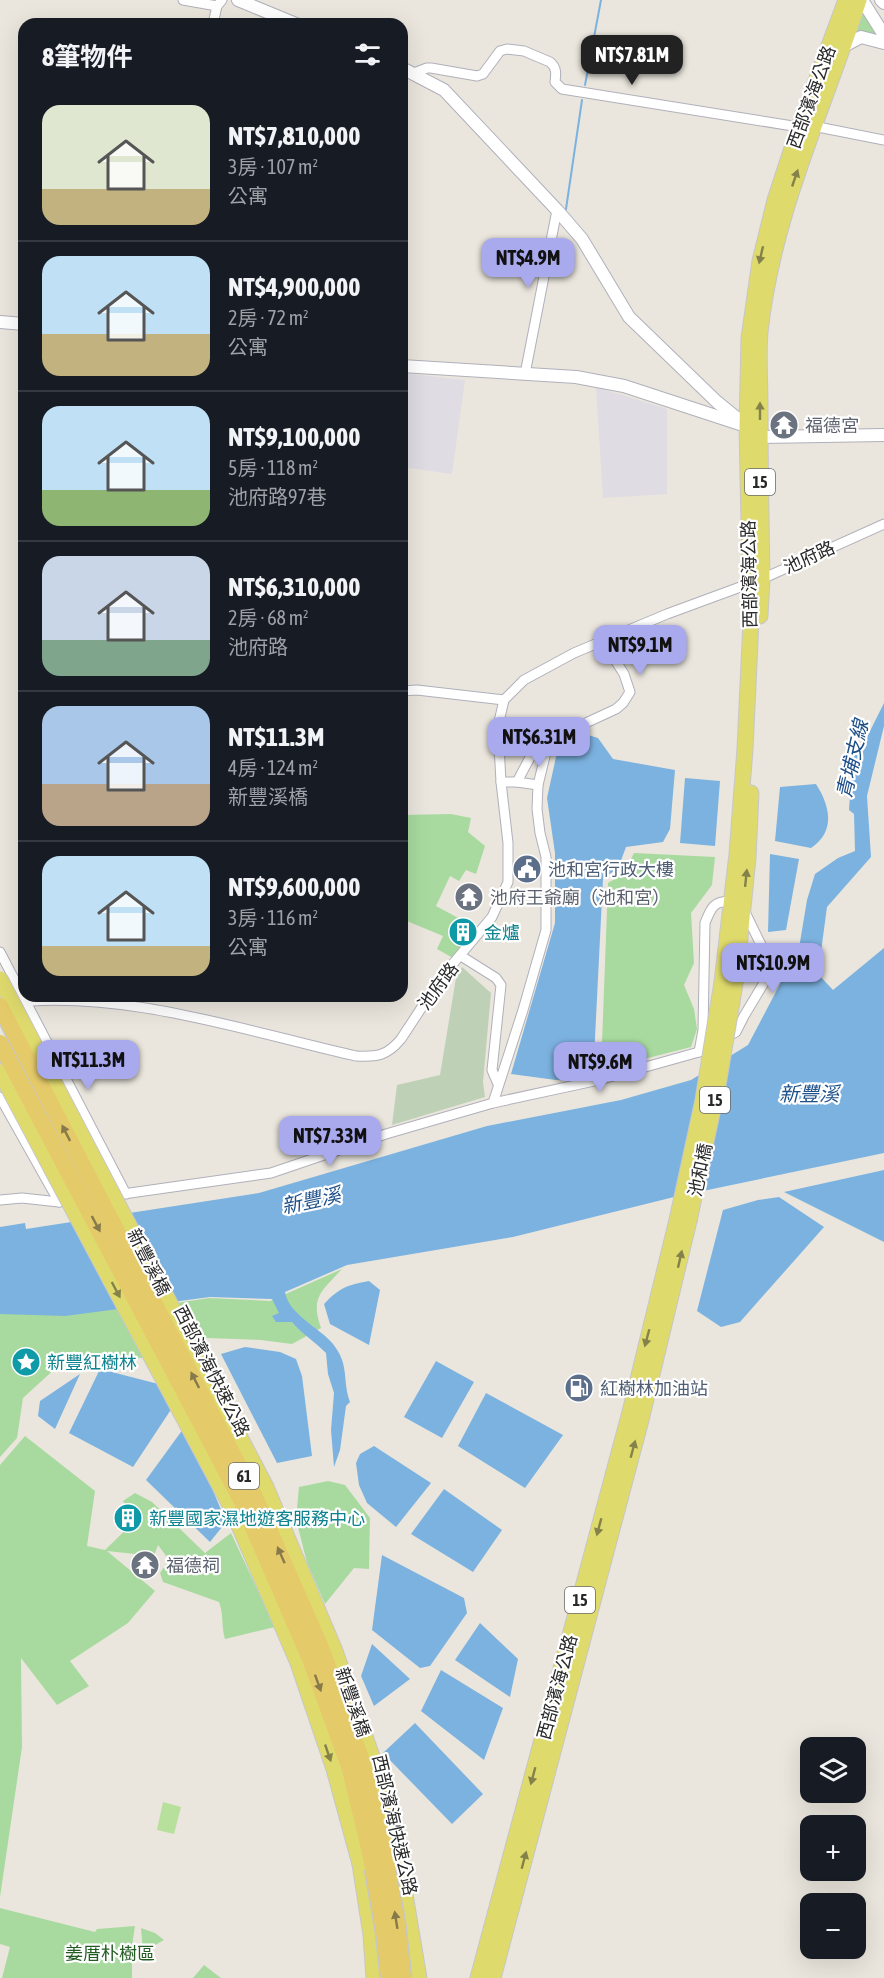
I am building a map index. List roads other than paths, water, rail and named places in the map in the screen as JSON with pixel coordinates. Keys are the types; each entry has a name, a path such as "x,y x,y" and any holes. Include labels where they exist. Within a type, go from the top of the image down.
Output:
{"highway":[{"name":"西部濱海快速公路","path":"0,1005 254,1495 322,1650 362,1761 385,1855 397,1924 403,1978"},
{"name":"西部濱海快速公路","path":"0,1042 241,1500 310,1659 350,1769 371,1857 384,1931 389,1978"}],"main road":[{"name":"西部濱海公路","path":"729,980 737,904 748,858 760,437 760,334 769,275 785,208 806,127 846,0"},
{"name":"西部濱海公路","path":"756,581 747,427 749,338 760,261 775,200 844,46 860,0"},
{"name":"新豐溪橋","path":"0,979 266,1487 335,1651 375,1765 398,1853 419,1978"},
{"name":"池和橋","path":"683,1220 704,1100 729,980"},
{"name":"61","path":"0,1072 231,1507 298,1664 334,1769 360,1864 371,1935 374,1978"},
{"name":"西部濱海公路","path":"481,1977 506,1900 627,1423 683,1220"}],"street":[{"path":"183,0 219,3 215,18"},
{"path":"238,0 282,18"},
{"path":"860,0 884,35"},
{"path":"844,46 861,37 884,43"},
{"path":"414,73 431,68 477,76 483,74 500,51 514,49 554,65 555,82 562,89 884,140"},
{"path":"408,70 444,90 582,239 629,317 717,402 760,437 884,435"},
{"path":"525,374 557,210"},
{"path":"0,322 18,324"},
{"path":"408,366 576,377 624,386 747,427"},
{"name":"池府路","path":"108,1002 204,1019 356,1056 382,1055 395,1046 441,978 492,917 508,882 508,843 498,726 504,700 524,680 574,653 756,581 884,524"},
{"path":"517,782 536,746 616,709 630,692 628,682 603,640"},
{"path":"408,691 504,700"},
{"path":"493,1103 546,930 546,857 537,808 538,785 549,740"},
{"path":"501,782 538,785"},
{"path":"0,1200 22,1198 59,1202 271,1173 386,1134 493,1103 599,1080 699,1052 736,1032 771,971 766,956 737,904 721,901 711,908 705,923 703,1030 699,1052"},
{"path":"0,952 18,985"},
{"path":"461,956 496,978 501,985 492,1070 498,1084"},
{"name":"池府路","path":"0,1005 18,1002"},
{"path":"27,1002 126,1194"},
{"path":"703,1030 722,1039"},
{"path":"0,1097 59,1202"},
{"path":"44,1173 101,1144"}],"water":[{"name":"新豐溪","path":"884,703 884,726 867,796 871,857 827,907 818,974 833,990 884,948 884,1153 674,1197 513,1237 347,1265 285,1292 298,1314 333,1344 344,1366 350,1402 346,1406 340,1450 334,1467 331,1430 334,1393 328,1374 326,1353 292,1322 276,1322 272,1316 279,1313 272,1299 210,1297 65,1316 0,1314 0,1227 25,1223 26,1229 259,1193 487,1126 621,1100 691,1080 748,1045 799,948 807,900 815,874 838,858 855,851 854,814 849,810 853,753 867,737"},
{"path":"588,735 598,738 613,759 675,770 670,829 663,842 626,847 618,866 603,878 594,1058 590,1076 556,1080 511,1074 555,923 555,853 547,798 558,748"},
{"path":"685,778 720,781 715,846 680,843"},
{"path":"816,784 825,801 828,818 824,834 819,841 811,848 775,841 780,787"},
{"path":"770,854 799,859 786,930 768,932"},
{"path":"884,1170 884,1242 784,1192"},
{"path":"779,1197 824,1227 740,1322 721,1327 697,1311 723,1210 758,1200"},
{"path":"369,1281 380,1290 369,1345 330,1324 324,1304 344,1288"},
{"path":"245,1347 280,1352 296,1359 302,1376 312,1456 277,1463 221,1354"},
{"path":"436,1361 474,1382 442,1438 404,1417"},
{"path":"100,1369 174,1388 174,1405 133,1467 69,1433"},
{"path":"80,1374 55,1429 38,1416 40,1401"},
{"path":"486,1393 563,1435 525,1488 458,1446"},
{"path":"186,1425 226,1522 210,1542 146,1480"},
{"path":"374,1446 431,1483 396,1527 367,1503 359,1485 356,1463 360,1454"},
{"path":"444,1489 502,1530 473,1572 411,1534"},
{"path":"382,1555 464,1598 467,1613 430,1666 420,1668 372,1630"},
{"path":"480,1623 518,1659 510,1697 455,1660"},
{"path":"372,1644 410,1679 374,1706 361,1676"},
{"path":"441,1670 503,1708 484,1760 421,1711"},
{"path":"415,1723 483,1794 452,1824 383,1753"}],"waterway":[{"path":"585,85 601,0"},
{"path":"566,209 582,100"}],"place":[{"name":"福德宮","path":"784,425"},
{"name":"池和宮行政大樓","path":"527,869"},
{"name":"池府王爺廟（池和宮）","path":"469,897"},
{"name":"金爐","path":"463,932"},
{"name":"新豐紅樹林","path":"26,1362"},
{"name":"紅樹林加油站","path":"579,1388"},
{"name":"新豐國家濕地遊客服務中心","path":"128,1518"},
{"name":"福德祠","path":"145,1565"}],"water label":[{"name":"青埔支線","path":"852,759"}],"park label":[{"name":"姜厝朴樹區","path":"110,1953"}]}
